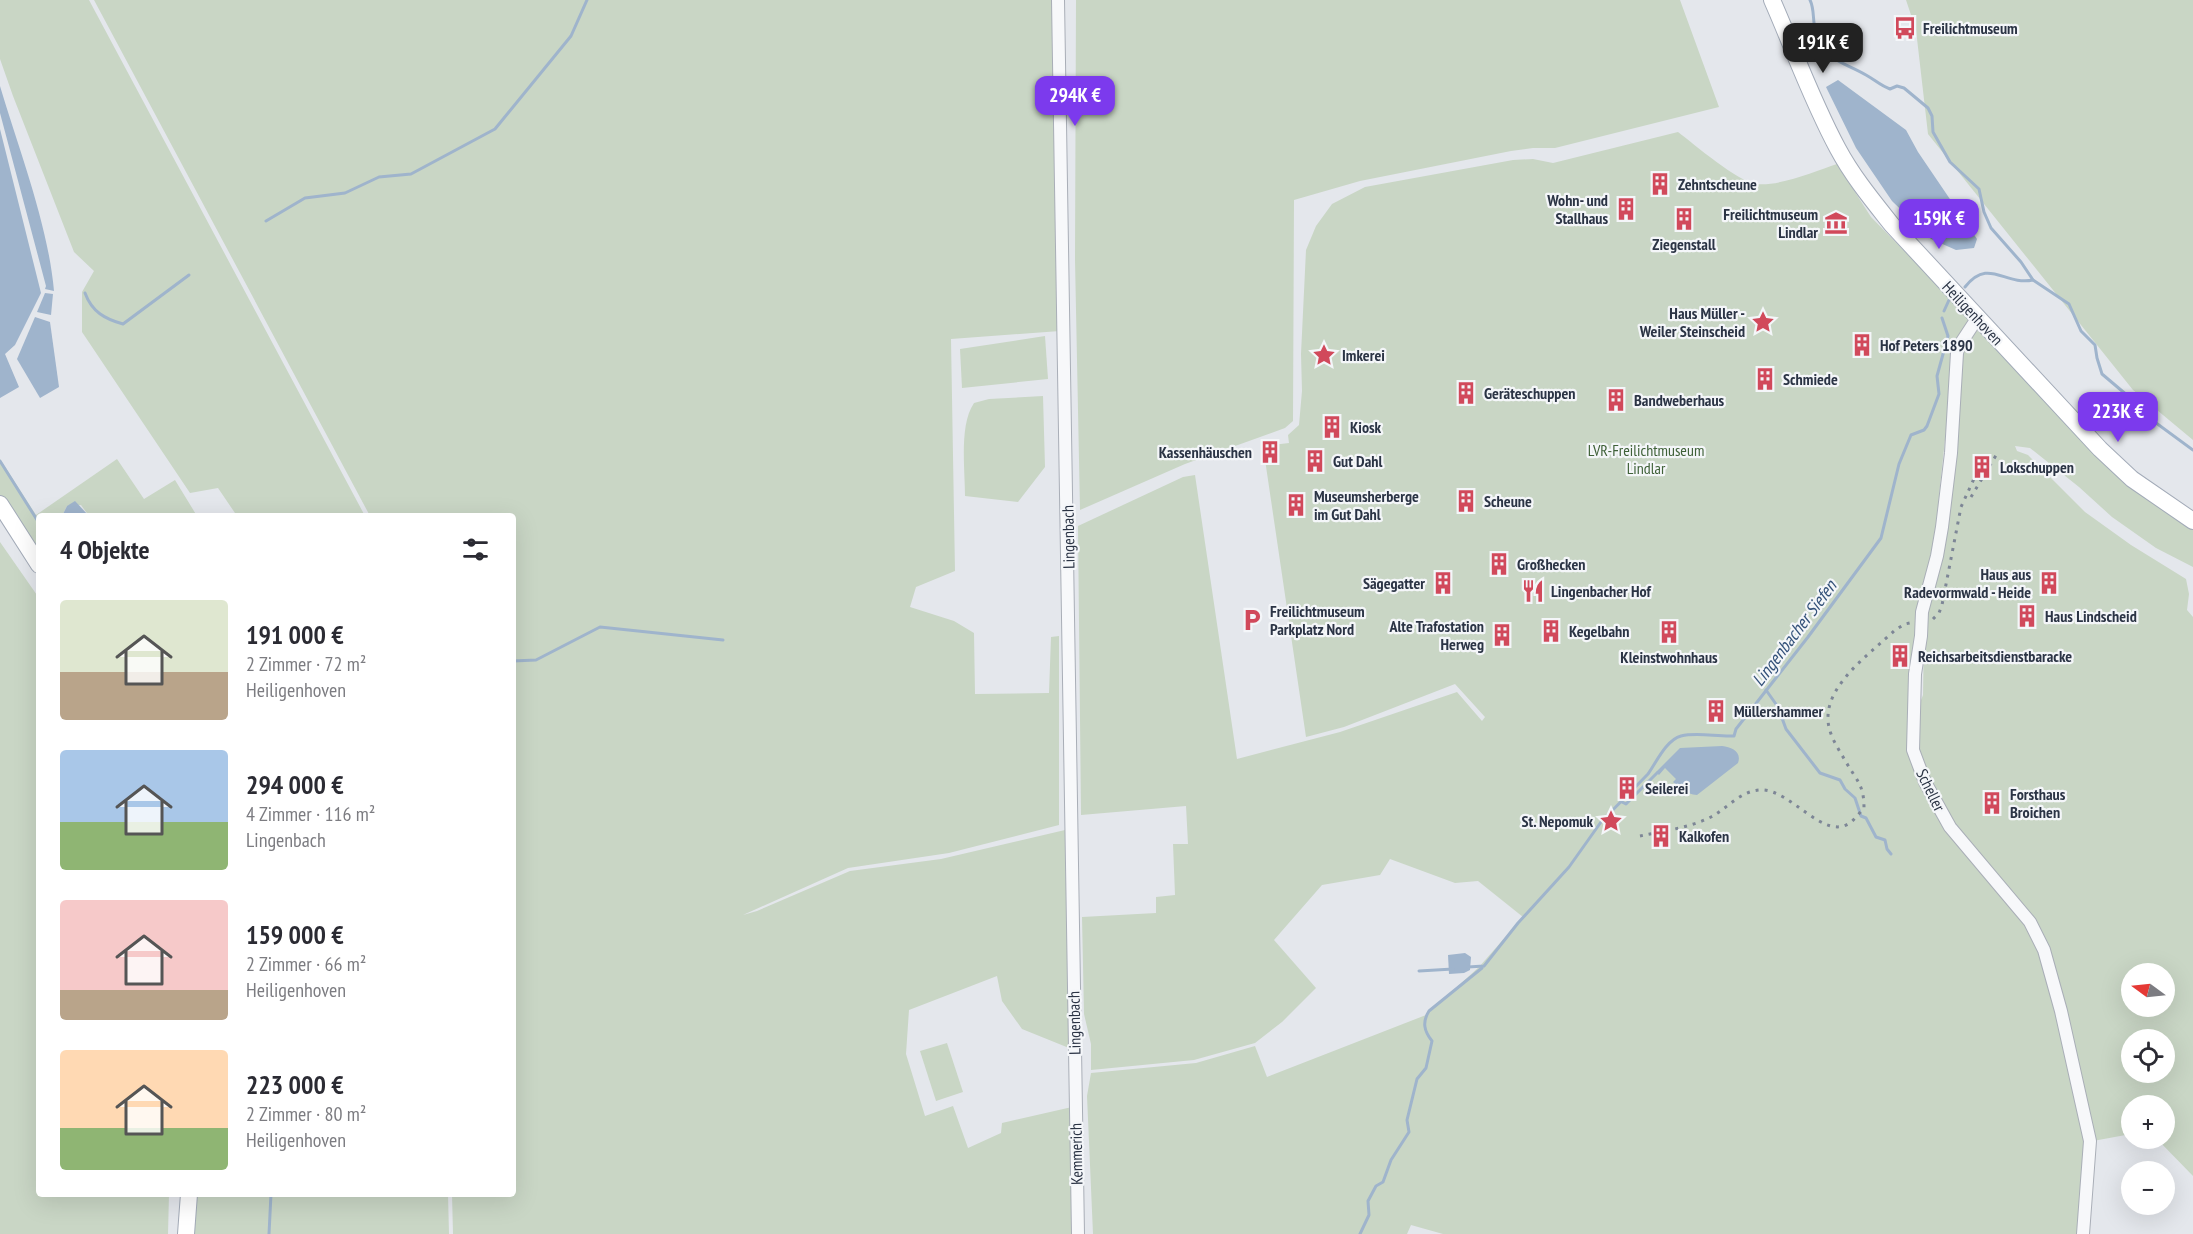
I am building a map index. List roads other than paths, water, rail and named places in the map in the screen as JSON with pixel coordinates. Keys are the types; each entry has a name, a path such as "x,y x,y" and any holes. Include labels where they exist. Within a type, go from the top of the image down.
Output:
{"main road":[{"name":"Heiligenhoven","path":"1772,0 1820,113 1839,151 1892,225 2100,449 2132,479 2193,521"},
{"path":"0,504 36,560"},
{"path":"186,1234 189,1197"}],"street":[{"name":"Lingenbach","path":"1058,0 1075,1074"},
{"name":"Scheller","path":"1978,317 1957,353 1951,453 1942,528 1922,612 1922,636 1915,674 1913,750 1925,782 1950,827 2030,922 2044,950 2061,1011 2090,1141 2083,1234"},
{"name":"Kemmerich","path":"1075,1074 1078,1234"}],"water":[{"path":"1838,80 1906,130 1918,152 1977,239 1974,248 1956,250 1931,239 1892,201 1856,148 1826,87"},
{"path":"0,86 46,240 54,291 45,289 0,113"},
{"path":"0,129 41,293 15,345 5,354 19,387 0,398"},
{"path":"45,293 53,294 51,315 37,312"},
{"path":"35,317 50,322 59,387 40,398 17,359"},
{"path":"75,501 86,513 64,513 67,506"},
{"path":"1722,746 1737,753 1738,763 1697,795 1687,792 1673,782 1676,779 1665,768 1659,775 1656,772 1680,748"},
{"path":"1465,953 1471,957 1470,970 1464,973 1449,974 1448,955"}],"waterway":[{"path":"266,221 305,198 345,193 379,177 411,174 495,129 571,36 587,0"},
{"path":"1810,0 1816,32 1830,55 1887,88 1897,86 1904,88 1928,108 1932,116 1933,132 1950,162 1979,189 1984,212 1991,228 2021,262 2033,280 2069,304 2081,331 2095,345 2102,374 2128,396 2133,406 2193,450"},
{"name":"Lingenbacher Siefen","path":"1965,287 1974,278 1989,273 2023,281 2033,280"},
{"path":"85,293 95,310 110,320 123,324 189,275"},
{"name":"Lingenbacher Siefen","path":"1944,311 1949,300"},
{"name":"Lingenbacher Siefen","path":"1468,967 1484,966 1518,923 1569,867 1601,822 1648,774 1671,742 1687,735 1734,736 1736,729 1881,538 1899,464 1911,435 1924,430 1927,426 1939,394 1937,376 1948,336 1942,318"},
{"path":"0,461 36,518"},
{"path":"516,661 536,660 600,627 723,640"},
{"path":"1766,690 1778,707 1786,729 1820,773 1840,780 1845,789 1855,798 1861,816 1866,818 1876,837 1885,840 1891,854"},
{"path":"1622,802 1626,804 1657,773"},
{"name":"Lingenbacher Siefen","path":"1360,1234 1369,1215 1368,1201 1376,1186 1383,1182 1391,1160 1409,1132 1407,1120 1417,1079 1426,1068 1432,1041 1427,1034 1425,1019 1429,1011 1482,968"},
{"name":"Lingenbacher Siefen","path":"1419,971 1453,969"},
{"path":"269,1234 271,1197"}],"railway":[{"path":"1971,497 1998,452"},
{"path":"1933,619 1939,613 1942,605 1961,507 1983,459"},
{"path":"1640,836 1703,821 1742,796 1763,790 1774,792 1828,825 1838,827 1850,823 1864,808 1863,794 1831,734 1828,722 1830,703 1853,668 1895,630 1914,622"}],"place":[{"name":"Freilichtmuseum","path":"1905,28"},
{"name":"Zehntscheune","path":"1660,184"},
{"name":"Wohn- und Stallhaus","path":"1626,209"},
{"name":"Ziegenstall","path":"1684,219"},
{"name":"Freilichtmuseum Lindlar","path":"1836,223"},
{"name":"Haus Müller - Weiler Steinscheid","path":"1763,322"},
{"name":"Hof Peters 1890","path":"1862,345"},
{"name":"Imkerei","path":"1324,355"},
{"name":"Schmiede","path":"1765,379"},
{"name":"Geräteschuppen","path":"1466,393"},
{"name":"Bandweberhaus","path":"1616,400"},
{"name":"Kiosk","path":"1332,427"},
{"name":"Kassenhäuschen","path":"1270,452"},
{"name":"Gut Dahl","path":"1315,461"},
{"name":"Lokschuppen","path":"1982,467"},
{"name":"Scheune","path":"1466,501"},
{"name":"Museumsherberge im Gut Dahl","path":"1296,505"},
{"name":"Großhecken","path":"1499,564"},
{"name":"Sägegatter","path":"1443,583"},
{"name":"Haus aus Radevormwald - Heide","path":"2049,583"},
{"name":"Lingenbacher Hof","path":"1533,591"},
{"name":"Haus Lindscheid","path":"2027,616"},
{"name":"Freilichtmuseum Parkplatz Nord","path":"1252,620"},
{"name":"Kegelbahn","path":"1551,631"},
{"name":"Kleinstwohnhaus","path":"1669,632"},
{"name":"Alte Trafostation Herweg","path":"1502,635"},
{"name":"Reichsarbeitsdienstbaracke","path":"1900,656"},
{"name":"Müllershammer","path":"1716,711"},
{"name":"Seilerei","path":"1627,788"},
{"name":"Forsthaus Broichen","path":"1992,803"},
{"name":"St. Nepomuk","path":"1611,821"},
{"name":"Kalkofen","path":"1661,836"}],"park label":[{"name":"LVR-Freilichtmuseum Lindlar","path":"1646,459"}]}
